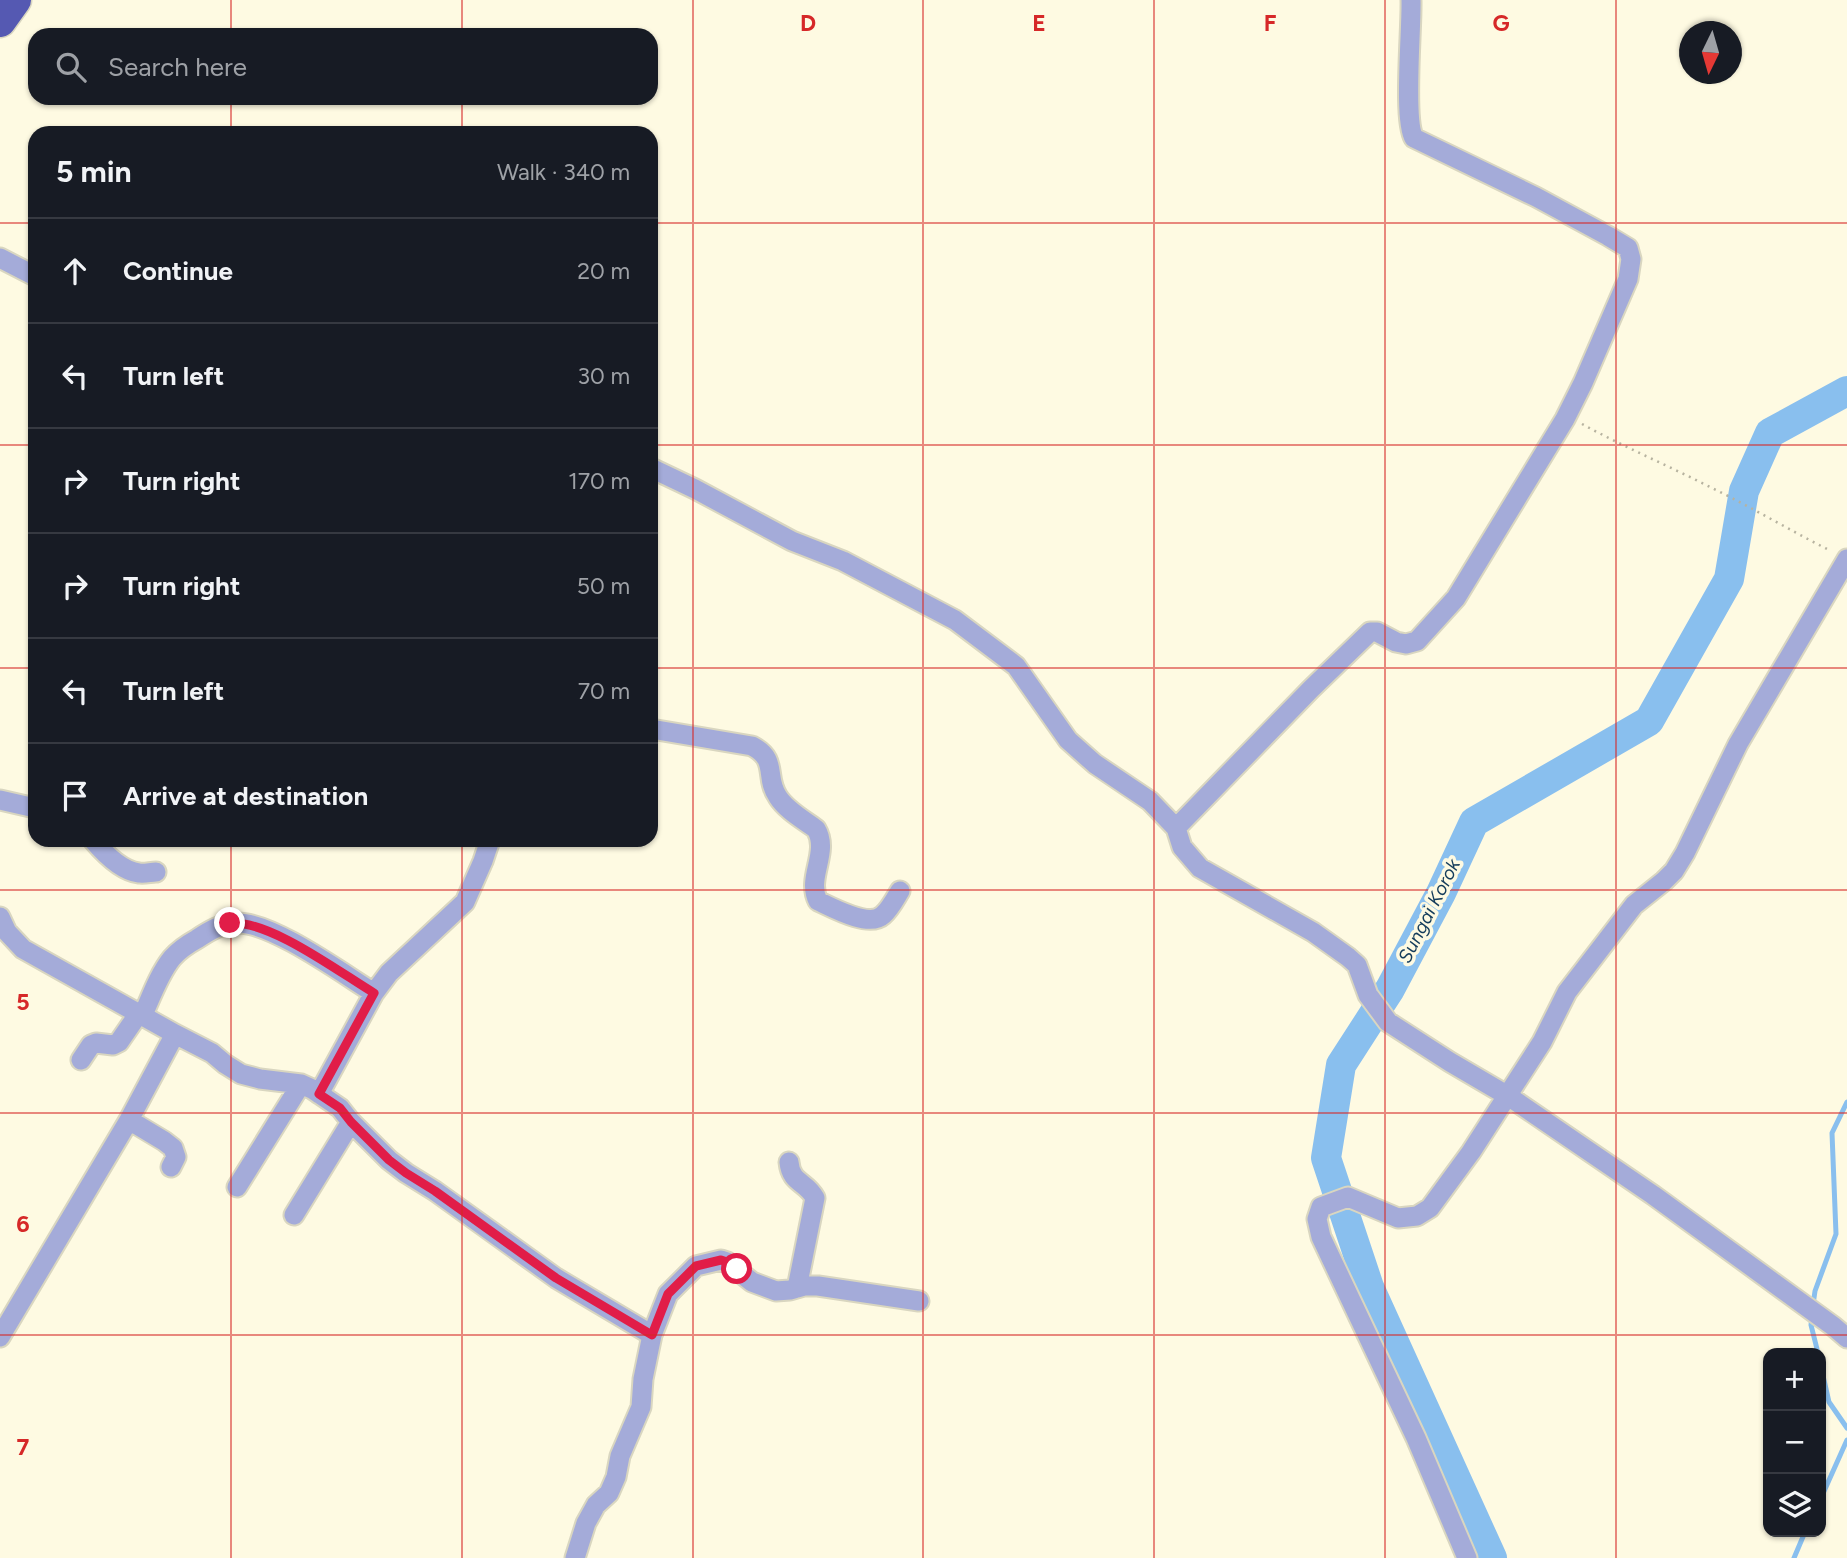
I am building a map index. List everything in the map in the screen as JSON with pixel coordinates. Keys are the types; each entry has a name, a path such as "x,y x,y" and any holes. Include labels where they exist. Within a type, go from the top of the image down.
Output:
{"highway":[{"path":"0,21 15,0"}],"street":[{"path":"1176,828 1370,632 1377,632 1406,644 1417,641 1456,598 1565,419 1628,279 1631,259 1628,248 1536,197 1413,138 1410,132 1409,107 1411,0"},
{"path":"0,258 28,272"},
{"path":"658,472 792,541 843,561 956,620 1016,666 1068,740 1079,751 1150,801 1176,828 1182,847 1200,868 1312,932 1357,965 1368,995 1388,1022 1508,1096 1653,1195 1840,1332"},
{"path":"1467,1558 1416,1438 1321,1237 1317,1219 1321,1207 1348,1197 1398,1217 1417,1216 1430,1208 1508,1096 1542,1042 1567,992 1634,905 1674,871 1743,734 1841,556"},
{"path":"658,730 752,746 763,751 773,789 779,800 817,829 820,835 822,844 814,881 814,895 818,901 859,918 873,920 883,916 900,891"},
{"path":"0,800 28,806"},
{"path":"100,847 126,869 139,873 156,872"},
{"path":"319,1094 374,993 402,959 465,902 488,847"},
{"path":"0,917 7,932 23,949 212,1053 242,1074 301,1084 319,1094 340,1108 389,1160 556,1278 652,1335"},
{"path":"80,1060 91,1045 113,1045 119,1042 141,1014 171,959 210,930 230,923 240,922 275,934 374,993"},
{"path":"0,1337 128,1120 175,1034"},
{"path":"237,1187 301,1084"},
{"path":"128,1120 173,1148 176,1157 172,1167"},
{"path":"294,1215 351,1122"},
{"path":"789,1161 794,1178 811,1190 815,1198 797,1288"},
{"path":"575,1558 591,1514 609,1493 620,1455 641,1407 643,1379 652,1335 668,1294 696,1266 721,1260 752,1282 776,1291 818,1286 919,1301"}],"path":[{"path":"1565,419 1574,419 1616,443 1710,486 1841,556"}],"waterway":[{"name":"Sungai Korok","path":"1492,1558 1369,1287 1326,1158 1341,1065 1390,989 1441,893 1474,822 1649,721 1729,579 1744,491 1770,433 1847,391"},
{"path":"1813,1305 1815,1291 1836,1234 1832,1133 1847,1102"},
{"path":"1812,1315 1811,1325 1817,1348"},
{"path":"1826,1389 1829,1402 1847,1428"},
{"path":"1826,1487 1847,1440"},
{"path":"1794,1558 1803,1537"}],"route":[{"path":"230,923 240,922 275,934 374,993 319,1094 340,1108 389,1160 516,1251 652,1335 668,1294 696,1266 721,1260 737,1269"}]}
